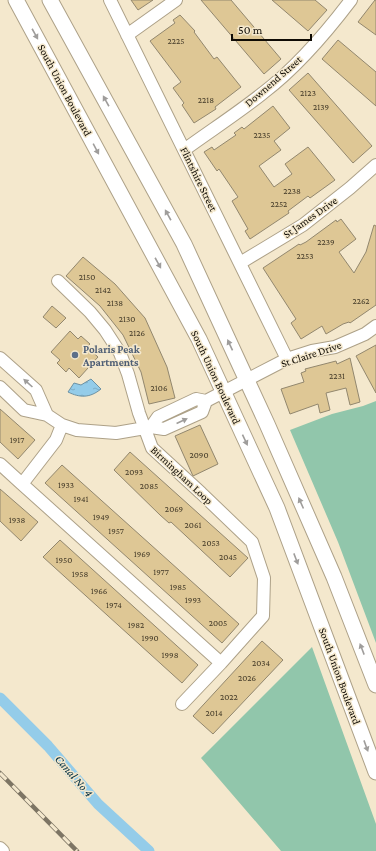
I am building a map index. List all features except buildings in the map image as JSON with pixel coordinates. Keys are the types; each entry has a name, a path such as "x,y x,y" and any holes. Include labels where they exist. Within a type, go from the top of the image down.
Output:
{"main road":[{"name":"South Union Boulevard","path":"16,0 199,339 277,508 376,772"},
{"path":"50,0 184,244 334,577 376,685"}],"street":[{"name":"Flintshire Street","path":"110,0 287,359"},
{"path":"128,35 176,0"},
{"name":"Downend Street","path":"184,150 264,92 303,56 351,0"},
{"name":"St James Drive","path":"240,263 302,225 350,188 376,165"},
{"name":"Birmingham Loop","path":"58,281 90,312 105,330 120,353 148,428 152,448 201,492 252,542 264,578 263,616 182,704"},
{"name":"St Claire Drive","path":"47,415 62,425 77,430 116,433 148,428 164,429 202,412 206,401 287,359 312,351 335,347 365,334 376,326"},
{"path":"0,358 36,390 47,415"},
{"path":"0,387 24,410 47,415"},
{"path":"22,484 56,440 62,425"},
{"path":"0,464 221,663"},
{"path":"0,848 3,851"}],"green space":[{"path":"376,401 376,643 338,542 290,430 332,414"},
{"path":"312,647 376,824 376,851 281,851 201,758"}],"water":[{"path":"91,379 101,389 97,392 81,396 68,392 74,383 81,385"}],"waterway":[{"name":"Canal No 4","path":"0,698 48,746 98,804 149,851"}],"railway":[{"path":"0,773 77,851"}],"place":[{"name":"Polaris Peak Apartments","path":"75,355"}]}
